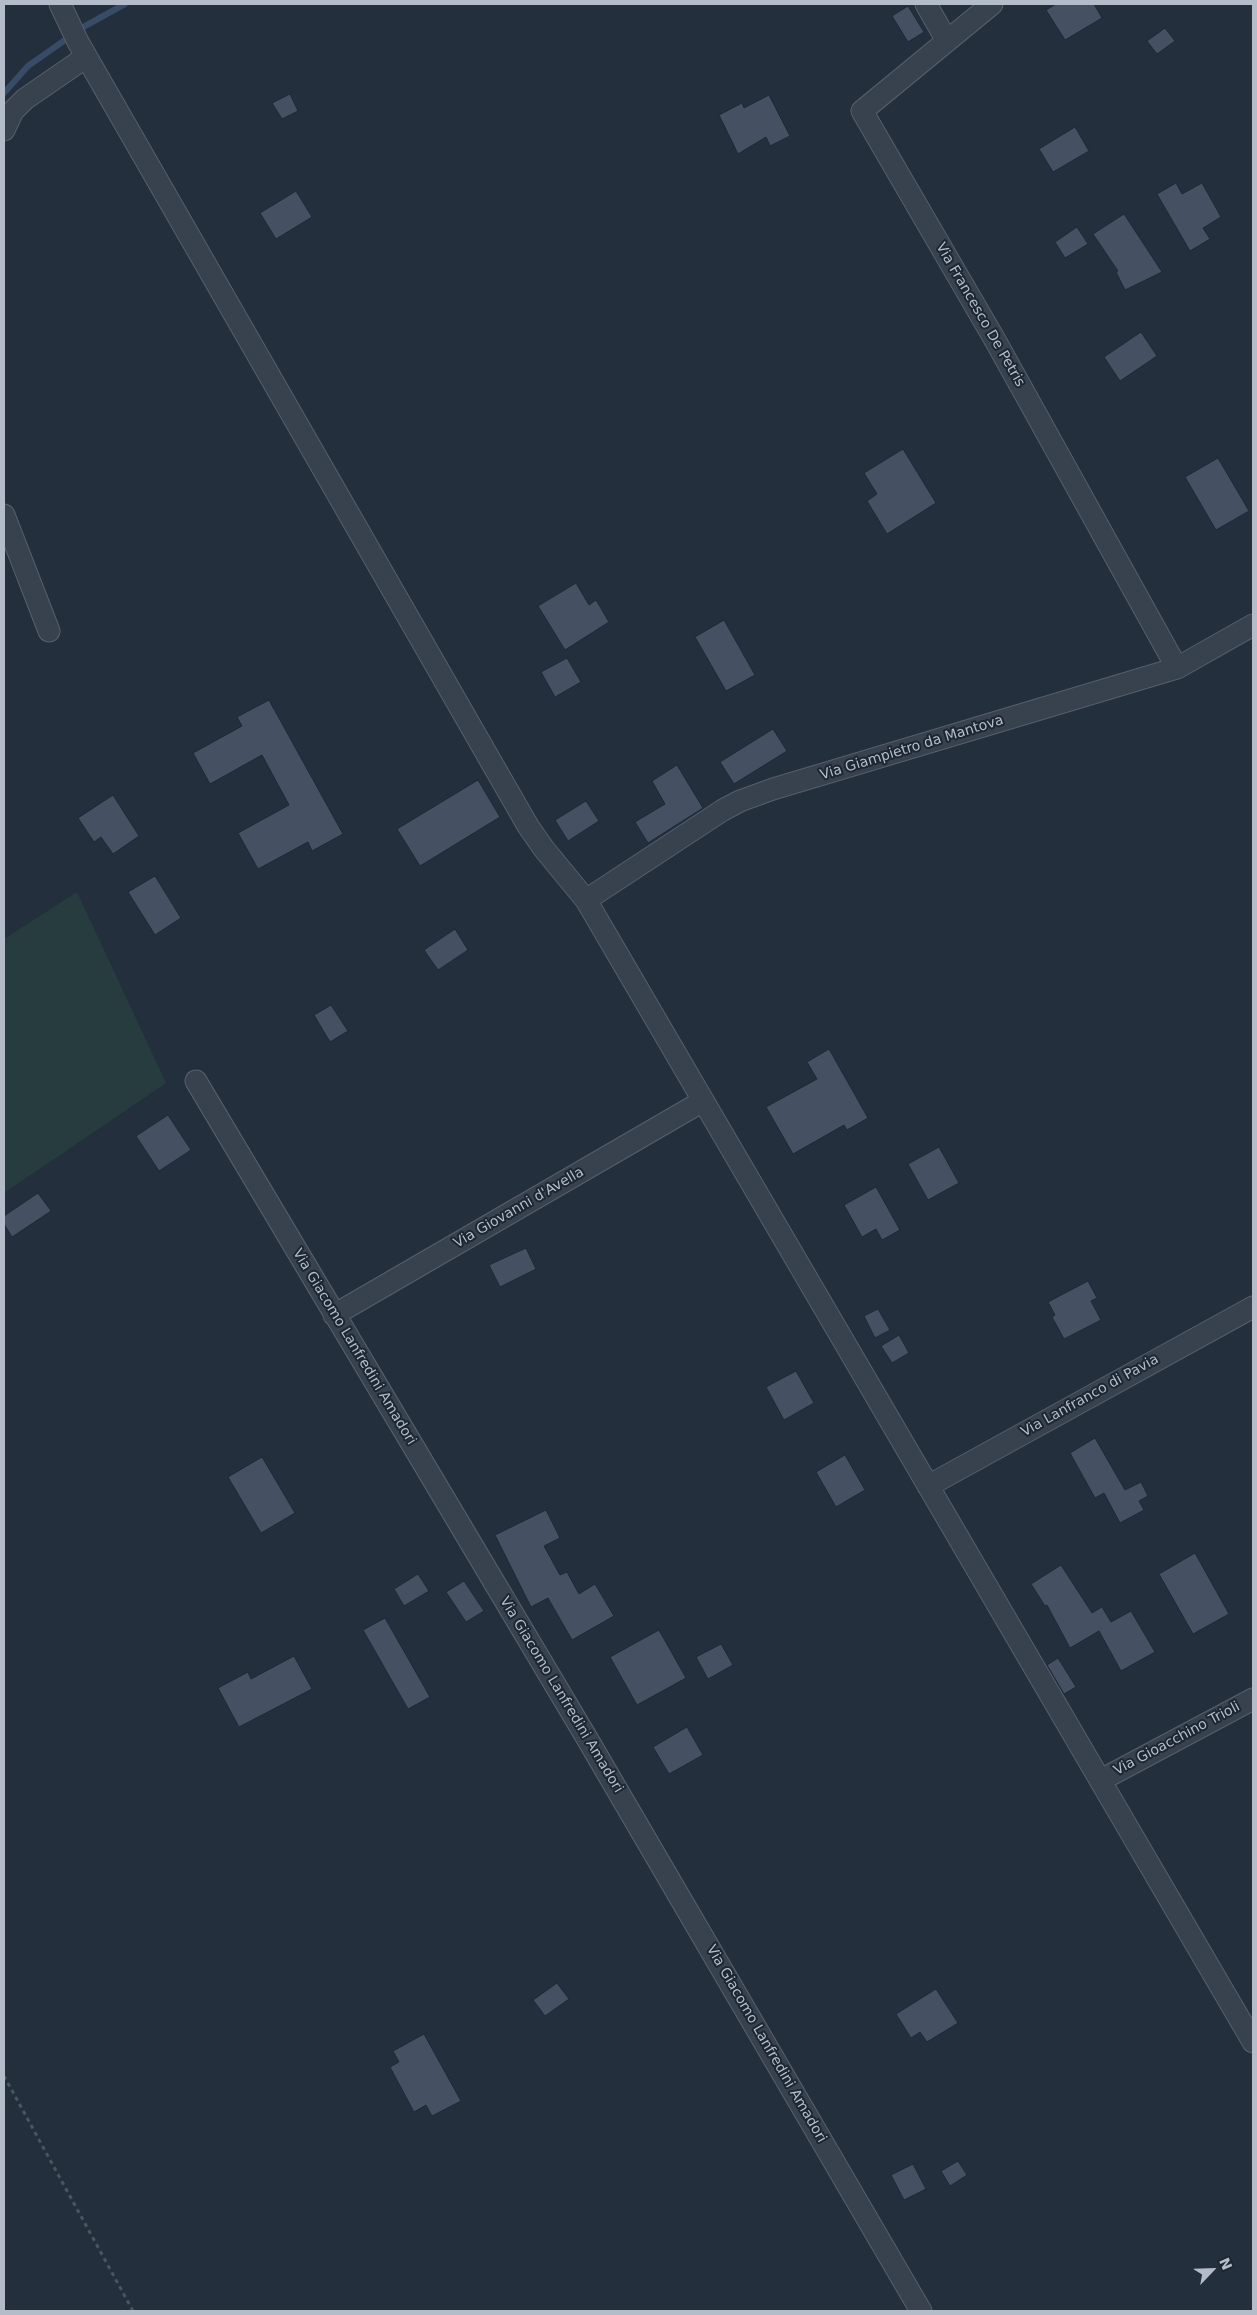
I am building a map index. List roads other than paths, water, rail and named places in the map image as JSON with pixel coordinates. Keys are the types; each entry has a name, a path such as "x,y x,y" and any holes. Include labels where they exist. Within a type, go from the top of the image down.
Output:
{"street":[{"path":"60,4 78,42 528,826 544,849 586,900 1253,2042"},
{"path":"926,4 946,41"},
{"name":"Via Francesco De Petris","path":"992,4 862,111 995,340 1177,668"},
{"path":"4,130 13,111 78,42"},
{"path":"4,515 49,631"},
{"name":"Via Giampietro da Mantova","path":"586,900 722,810 754,795 1177,668 1253,625"},
{"name":"Via Giacomo Lanfredini Amadori","path":"196,1081 593,1749 921,2311"},
{"name":"Via Giovanni d'Avella","path":"334,1315 703,1101"},
{"name":"Via Lanfranco di Pavia","path":"928,1486 1253,1307"},
{"name":"Via Gioacchino Trioli","path":"1101,1780 1253,1699"}],"waterway":[{"path":"4,93 28,66 85,26 125,4"}]}
